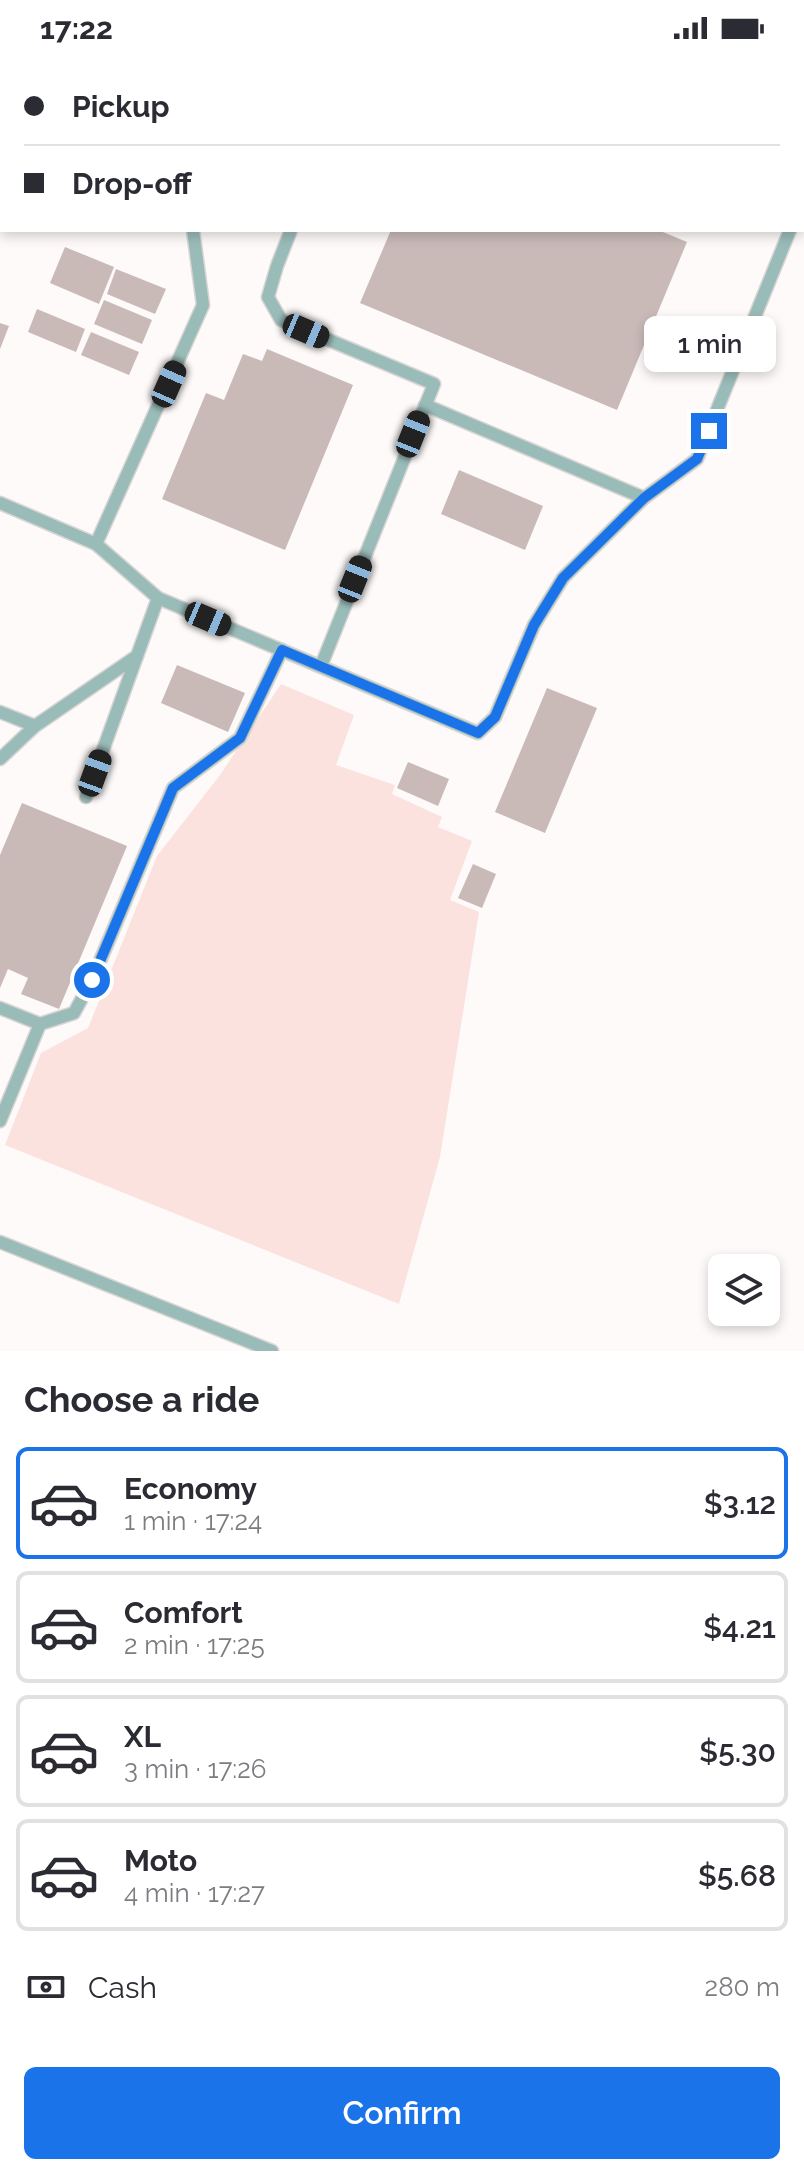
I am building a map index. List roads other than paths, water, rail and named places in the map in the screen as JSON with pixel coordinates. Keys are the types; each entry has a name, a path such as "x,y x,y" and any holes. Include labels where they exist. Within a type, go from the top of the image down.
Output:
{"lane":[{"path":"96,544 203,305 193,232"},
{"path":"290,232 268,297 281,320 434,384 321,666"},
{"path":"0,503 96,544 158,598 478,733 495,717 534,625 563,578 644,498 697,459 789,232"},
{"path":"425,405 644,498"},
{"path":"86,797 158,598"},
{"path":"0,1008 40,1024 74,1013 92,980 173,788 240,738 282,650"},
{"path":"0,759 35,726 137,656"},
{"path":"0,712 35,726"},
{"path":"0,1121 40,1024"},
{"path":"0,1242 272,1351"}]}
